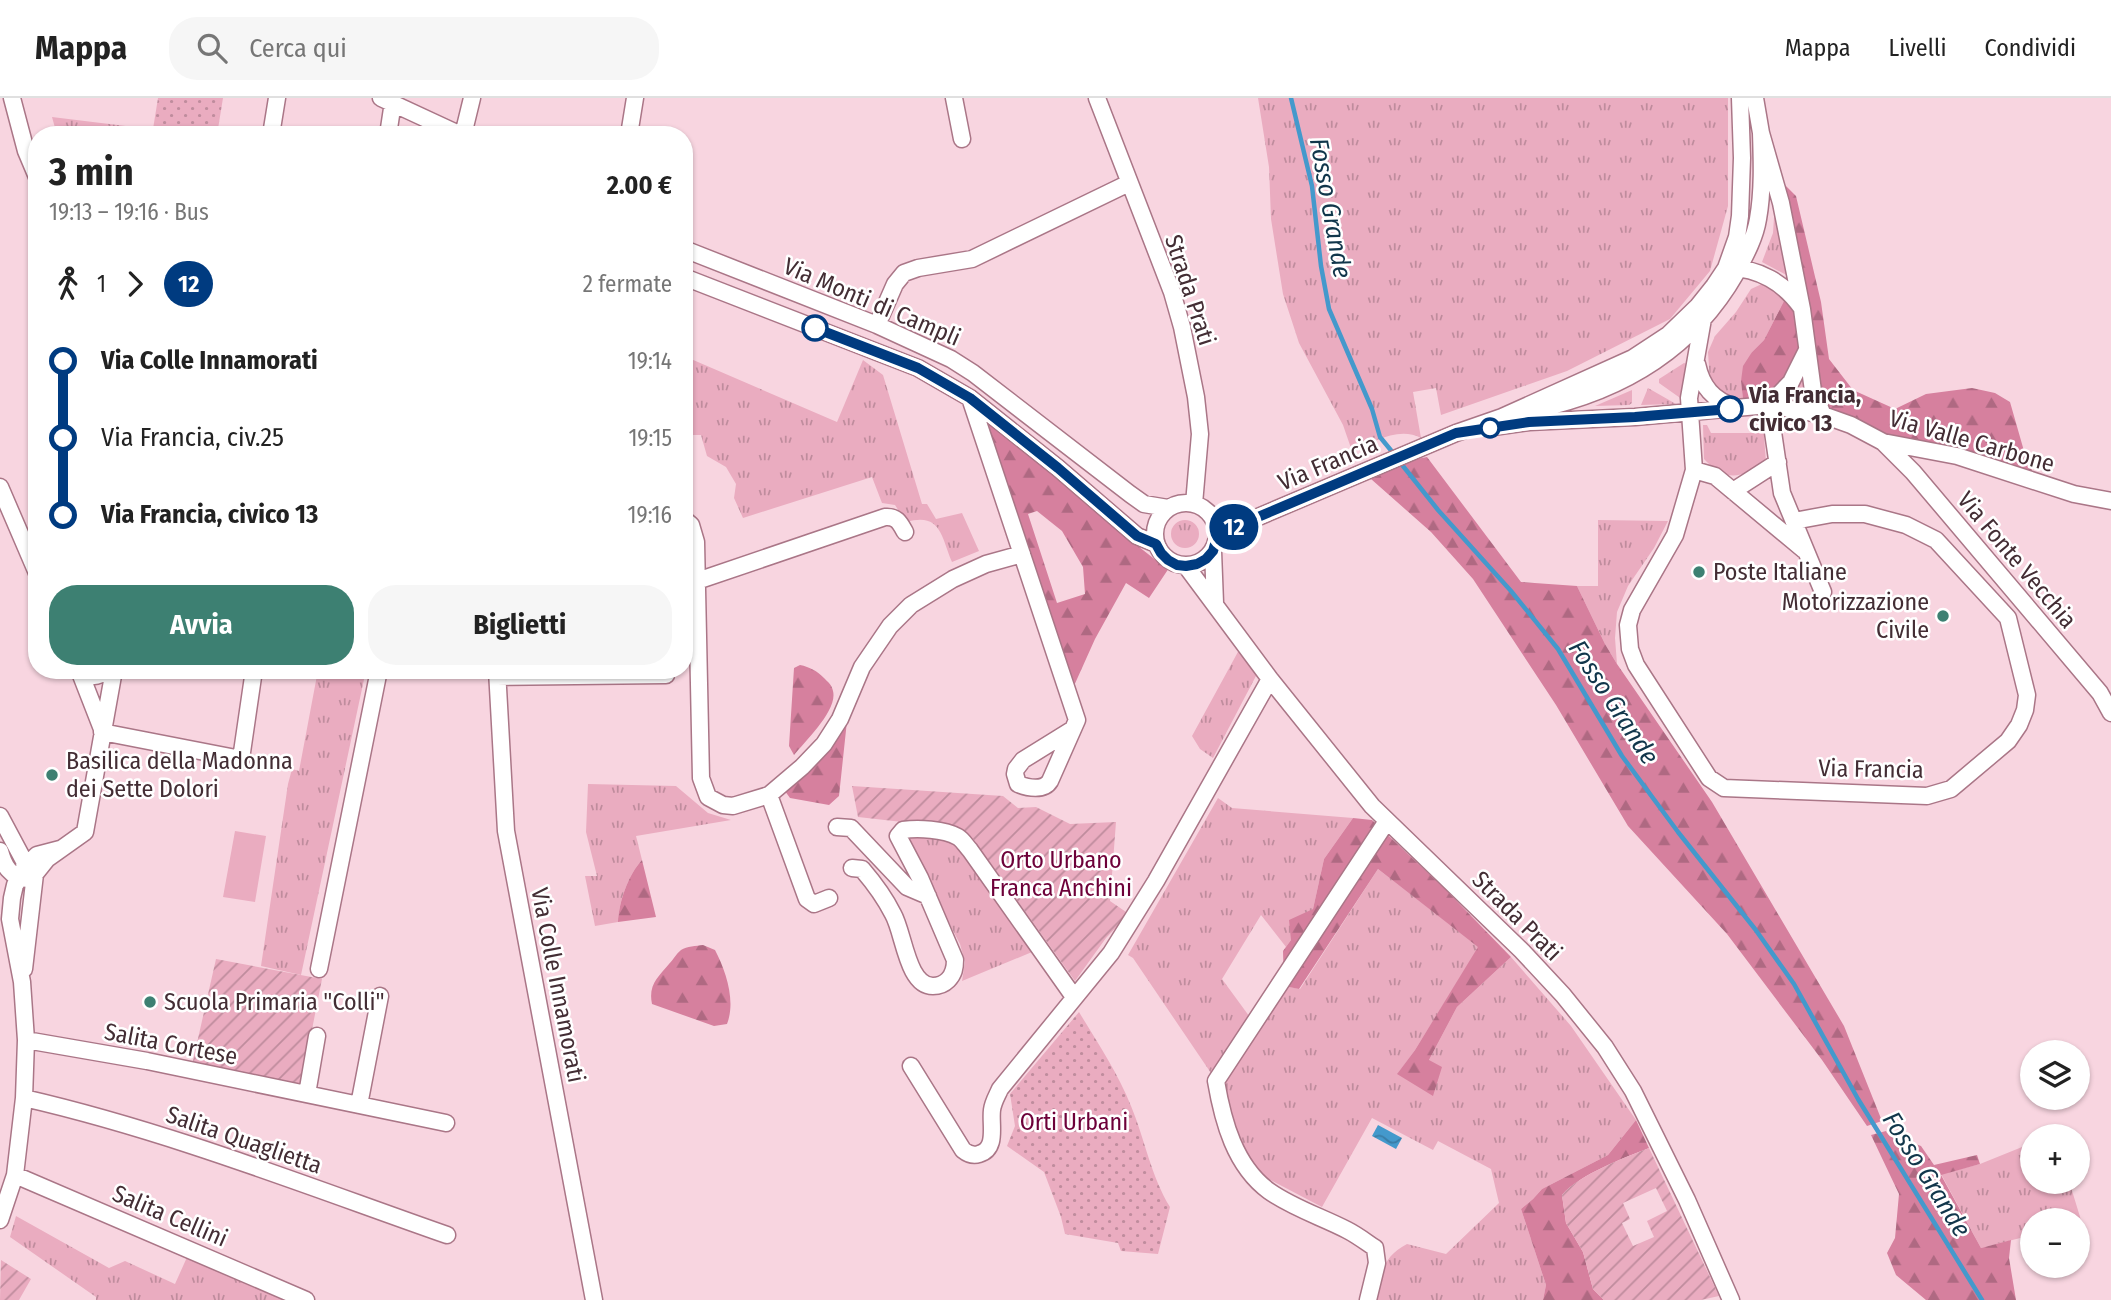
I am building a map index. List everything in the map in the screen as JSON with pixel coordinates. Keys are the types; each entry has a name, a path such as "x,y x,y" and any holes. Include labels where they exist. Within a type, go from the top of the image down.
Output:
{"street":[{"path":"12,98 28,156"},
{"path":"272,126 277,98"},
{"path":"464,126 472,98"},
{"path":"630,126 635,98"},
{"path":"954,98 962,139"},
{"name":"Strada Prati","path":"1097,98 1172,292 1189,362 1200,434 1194,504"},
{"name":"Via Francia","path":"1502,417 1560,404 1635,374 1674,348 1704,320 1724,294 1732,268 1740,216 1740,98"},
{"name":"Via Francia","path":"1755,98 1761,133 1781,203 1802,309 1813,391 1822,415"},
{"path":"388,126 387,100 443,126"},
{"name":"Via Francia","path":"1218,534 1456,433 1502,417 1643,353 1668,335 1732,268 1754,236 1759,217 1761,133"},
{"path":"877,325 895,284 904,274 918,268 972,259 1129,183"},
{"name":"Via Monti di Campli","path":"693,253 877,325 951,359 973,373 1129,494 1152,506 1168,508"},
{"path":"1732,268 1776,281 1791,293 1802,309"},
{"path":"693,280 918,368 970,398 1137,536 1156,544"},
{"name":"Via Francia","path":"1707,296 1689,398 1694,470 1675,535 1632,610 1628,625 1630,649 1636,665 1709,778 1724,788 1927,796 1951,789 2008,741 2025,710 2026,695 2008,618 1936,540 1906,525 1865,514 1832,514 1794,521"},
{"path":"1808,349 1791,383 1769,405 1782,493 1822,592"},
{"path":"1635,374 1643,353"},
{"path":"1696,358 1702,382 1708,391 1723,403 1737,408"},
{"path":"970,398 1077,720 1073,729"},
{"name":"Via Francia","path":"1456,433 1529,422 1689,413 1769,405 1822,415"},
{"name":"Via Valle Carbone","path":"1822,415 1852,425 1883,442 1957,456 2074,494 2111,501"},
{"name":"Via Fonte Vecchia","path":"1883,442 1913,472 2091,683 2111,713"},
{"path":"1733,491 1778,462"},
{"path":"1694,470 1715,476 1806,551"},
{"path":"0,487 28,552"},
{"path":"1213,551 1197,564 1177,565 1168,560 1156,544 1156,524 1168,508 1185,503 1203,508 1211,515 1218,534 1213,551 1214,603"},
{"path":"697,581 886,517 898,520 905,532"},
{"path":"1679,523 1690,538"},
{"path":"693,532 696,542 701,778 708,797 723,805 744,804 769,796 824,744 840,719 862,667 890,626 911,605 953,579 986,564 1022,554"},
{"name":"Strada Prati","path":"1186,566 1270,679 1360,792 1522,951 1563,995 1605,1047 1633,1091 1687,1200 1731,1300"},
{"path":"82,679 102,732"},
{"path":"10,913 15,885 26,875 37,855 60,849 85,832 111,679"},
{"path":"102,732 241,759 253,679"},
{"path":"319,970 377,679"},
{"name":"Via Colle Innamorati","path":"497,679 506,831 594,1300"},
{"path":"911,1066 960,1146 968,1153 984,1152 991,1144 993,1105 1000,1089 1111,953 1156,881 1270,679"},
{"path":"769,796 807,900 814,904 829,898"},
{"path":"1368,1300 1377,1263 1375,1248 1351,1232 1279,1198 1267,1189 1241,1161 1220,1108 1216,1081 1387,821"},
{"path":"3,822 19,837 36,846 60,849"},
{"path":"3,822 26,875 28,944 22,982"},
{"path":"837,827 851,828 907,887 928,896"},
{"path":"852,868 862,869 879,890 895,917 915,976 923,984 944,984 950,979 955,964 953,956 928,896 898,836 903,830 921,829 950,834 964,843 1074,997"},
{"path":"0,851 6,867 26,875"},
{"path":"0,890 10,913 22,982 26,1040 24,1098 15,1175 0,1220"},
{"path":"359,1105 380,996"},
{"path":"307,1094 317,1036"},
{"name":"Salita Cortese","path":"26,1040 147,1061 446,1123"},
{"name":"Salita Quaglietta","path":"24,1098 153,1132 447,1235"},
{"name":"Salita Cellini","path":"15,1175 306,1300"}],"green space":[{"path":"158,98 223,98 218,126 153,126"},
{"path":"1258,98 1728,98 1728,206 1710,271 1670,319 1567,371 1441,415 1436,388 1413,392 1421,438 1395,434 1352,451 1343,425 1299,343 1283,294 1271,219 1269,167"},
{"path":"52,117 126,126 54,126"},
{"path":"1783,183 1796,196 1821,302 1829,359 1853,390 1895,409 1926,394 1972,388 1995,393 2010,402 2034,475 1885,436 1823,415"},
{"path":"1775,202 1790,277 1762,262 1773,233"},
{"path":"1764,283 1786,297 1764,340 1752,352 1741,381 1743,400 1738,399 1725,394 1710,382 1708,352 1715,336 1751,289"},
{"path":"1786,297 1799,324 1799,350 1784,378 1774,389 1761,396 1743,400 1743,366 1764,340"},
{"path":"693,360 837,422 863,360 883,375 922,504 927,504 936,519 962,513 979,551 952,562 938,528 926,520 906,522 895,505 882,503 872,477 743,518 734,498 736,484 726,467 707,456 701,435 693,435"},
{"path":"1684,363 1687,364 1683,400 1659,383 1659,379"},
{"path":"1803,368 1811,406 1783,402"},
{"path":"1648,388 1676,404 1641,405"},
{"path":"1632,390 1632,403 1629,405 1595,406"},
{"path":"985,415 1129,539 1162,565 1171,565 1149,598 1126,583 1095,639 1073,688 981,420","holes":["1037,511 1062,531 1083,567 1085,594 1057,603 1028,514"]},
{"path":"1763,423 1766,462 1749,472 1734,476 1719,472 1704,459 1703,425 1707,425 1711,433 1755,433"},
{"path":"1427,457 1521,582 1577,586 1617,664 1712,802 1844,1026 1882,1121 1867,1126 1822,1060 1727,934 1628,826 1556,705 1473,579 1431,532 1371,479"},
{"path":"1185,520 1195,524 1199,534 1195,544 1185,548 1175,544 1171,534 1175,524"},
{"path":"1598,520 1668,521 1654,548 1628,586 1617,612 1617,664 1577,586 1598,586"},
{"path":"1239,650 1257,674 1213,758 1200,749 1192,736"},
{"path":"800,665 819,673 831,685 833,699 826,716 794,755 789,746 794,668"},
{"path":"316,679 364,679 301,975 261,966 288,784 292,769 299,771"},
{"path":"847,721 839,796 829,805 790,798 782,787"},
{"path":"588,784 676,786 708,813 731,820 636,836 642,860 625,889 618,922 595,926 585,876 597,876 586,832"},
{"name":"Orto Urbano Franca Anchini","path":"852,786 1003,796 1018,808 1036,807 1070,824 1116,822 1110,901 1129,914 1106,938 1075,981 973,839 947,827 858,817"},
{"path":"1218,798 1232,808 1353,818 1324,859 1313,909 1286,947 1261,915 1222,979 1252,1020 1215,1079 1133,958 1128,955"},
{"path":"1353,818 1372,820 1511,957 1457,1007 1429,1060 1442,1067 1433,1096 1397,1074 1415,1050 1478,947 1378,869 1299,989 1284,986 1283,951 1291,940 1289,920 1313,909 1324,859"},
{"path":"235,831 266,836 255,902 223,897"},
{"path":"917,834 942,837 957,844 1032,952 962,981 965,962 960,944 904,837"},
{"path":"642,860 656,917 618,922 625,889"},
{"path":"1378,869 1479,947 1398,1073 1429,1060 1457,1007 1511,957 1571,1026 1636,1120 1608,1155 1542,1189 1521,1209 1546,1285 1543,1300 1375,1300 1384,1267 1399,1249 1407,1244 1446,1254 1499,1203 1491,1169 1438,1141 1433,1150 1372,1118 1322,1207 1259,1174 1226,1113 1224,1088 1227,1071 1284,986 1300,989"},
{"path":"703,945 715,950 723,967 730,996 727,1024 714,1026 652,1004 651,992 655,982 678,953 686,948"},
{"path":"216,959 322,979 301,1085 192,1065"},
{"name":"Orti Urbani","path":"1079,1012 1126,1094 1158,1183 1170,1207 1158,1254 1121,1251 1118,1243 1065,1234 1044,1172 1007,1146 1015,1126 1010,1094"},
{"path":"1636,1120 1649,1148 1591,1174 1562,1195 1566,1223 1583,1252 1593,1289 1604,1300 1543,1300 1546,1285 1521,1209 1542,1189 1608,1155"},
{"path":"1886,1131 1921,1146 1934,1165 1977,1155 1980,1164 1941,1175 1981,1248 2011,1240 2009,1258 2016,1300 1926,1300 1896,1275 1887,1253 1895,1238 1899,1194 1871,1135"},
{"path":"1649,1148 1719,1296 1701,1300 1604,1300 1593,1289 1583,1252 1566,1223 1562,1195 1591,1174","holes":["1656,1188 1667,1211 1647,1221 1654,1237 1633,1246 1622,1223 1630,1219 1623,1203"]},
{"path":"2020,1148 2020,1194 2073,1194 2077,1208 2020,1208 2020,1238 1981,1248 1941,1174 1980,1164"},
{"path":"16,1216 109,1268 125,1261 175,1284 188,1255 290,1300 96,1300 96,1297 10,1237"},
{"path":"1,1260 31,1279 19,1300 0,1300"}],"water":[{"path":"1378,1125 1402,1138 1396,1149 1372,1136"}],"waterway":[{"name":"Fosso Grande","path":"1291,98 1312,186 1329,309 1372,409 1380,437 1394,454"},
{"name":"Fosso Grande","path":"1399,461 1558,649 1622,756 1794,984 1858,1099 1982,1300"}],"bus line":[{"name":"12","path":"815,328 918,368 970,398 1137,536 1156,544 1168,560 1186,566 1206,559 1213,551 1218,534 1456,433 1529,422 1730,409"}],"place":[{"name":"Via Francia, civico 13","path":"1730,409"},
{"name":"Poste Italiane","path":"1699,572"},
{"name":"Motorizzazione Civile","path":"1943,616"},
{"name":"Basilica della Madonna dei Sette Dolori","path":"52,775"},
{"name":"Scuola Primaria \"Colli\"","path":"150,1002"}]}
